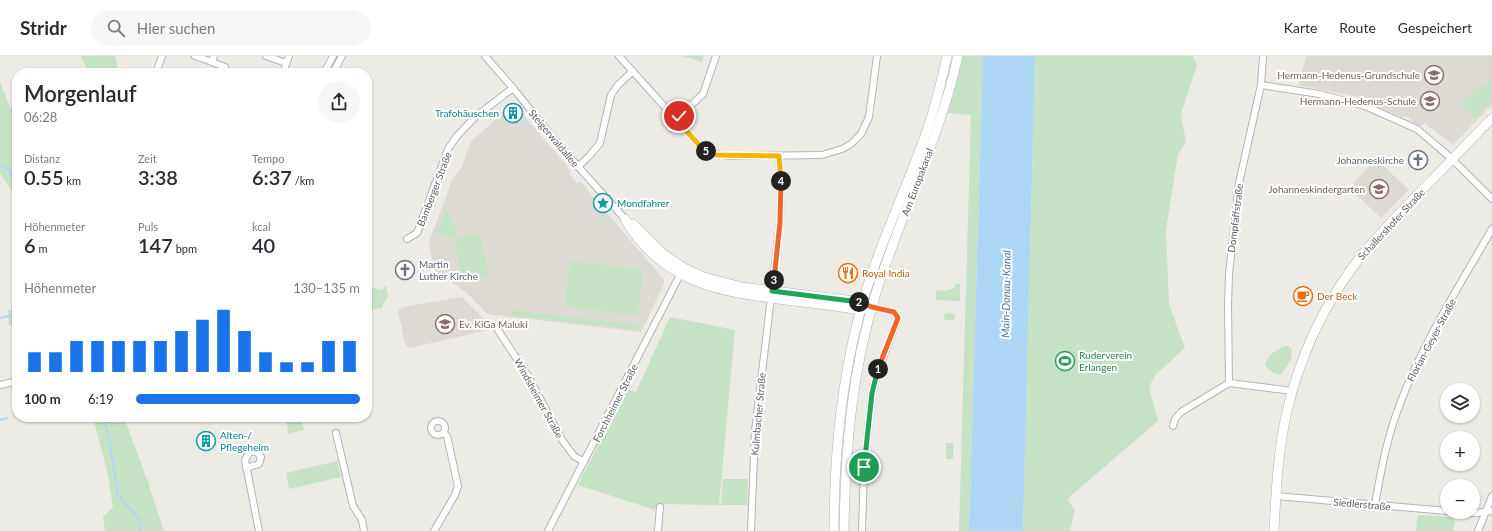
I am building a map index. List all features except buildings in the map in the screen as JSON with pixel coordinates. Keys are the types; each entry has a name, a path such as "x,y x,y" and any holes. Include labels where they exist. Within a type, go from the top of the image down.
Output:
{"main road":[{"name":"Am Europakanal","path":"834,531 834,489 839,422 846,376 862,306 883,244 932,112 947,56"},
{"name":"Am Europakanal","path":"844,531 845,482 851,411 859,360 872,307 885,266 943,114 958,56"},
{"name":"Schallershofer Straße","path":"1274,531 1282,439 1293,391 1305,352 1314,330 1349,271 1378,236 1492,118"},
{"name":"Steigerwaldallee","path":"625,219 631,230 651,253 664,264 682,271 702,284 721,290 772,294 862,306"},
{"path":"862,306 872,307"}],"street":[{"path":"158,68 162,56"},
{"path":"195,56 213,59 225,68"},
{"path":"266,56 288,59"},
{"path":"327,68 333,56"},
{"path":"336,68 342,56"},
{"name":"Steigerwaldallee","path":"485,56 578,167 625,219"},
{"path":"619,56 706,151 716,155 779,156 822,154 832,152 851,144 861,134 869,117 877,56"},
{"path":"676,119 702,94 716,56"},
{"name":"Dompfaffstraße","path":"1229,383 1229,269 1239,183 1261,85 1263,56"},
{"path":"578,167 600,143 611,95 618,85 633,71"},
{"path":"1261,85 1319,94 1365,106 1417,129 1492,198"},
{"name":"Bamberger Straße","path":"407,239 417,233 448,149 457,136 475,117 512,88"},
{"name":"Kulmbacher Straße","path":"750,531 756,431 780,222 781,185 779,156"},
{"name":"Florian-Geyer-Straße","path":"1375,505 1384,457 1392,427 1409,381 1420,358 1492,229"},
{"name":"Forchheimer Straße","path":"548,531 682,271"},
{"path":"862,531 864,467 872,393 878,368 898,318 894,312 872,307"},
{"name":"Windsheimer Straße","path":"498,330 528,376 562,440 574,456 584,462"},
{"path":"0,385 12,382"},
{"path":"1173,426 1175,419 1181,412 1229,383 1293,391"},
{"path":"336,433 352,506 362,520 364,531"},
{"path":"434,531 455,495 458,486 447,436 444,433"},
{"path":"246,468 259,531"},
{"name":"Siedlerstraße","path":"1276,496 1440,510"},
{"path":"1478,531 1489,512 1492,496"},
{"path":"658,531 660,507"}],"shaded area":[{"name":"Hermann-Hedenus-Schule","path":"1306,56 1492,56 1492,105 1453,145 1425,123 1421,126 1405,116 1402,117 1358,97 1299,85"},
{"path":"514,104 571,171 569,173 577,183 580,181 664,280 664,284 641,332 487,314 467,293 434,270 429,242 453,178 461,169 471,141"},
{"name":"Johanneskindergarten","path":"1376,159 1409,190 1381,218 1349,188"},
{"name":"Ev. KiGa Maluki","path":"462,297 494,329 409,348 405,344 398,311 403,307"}],"green space":[{"path":"81,56 115,56 118,68 86,68"},
{"path":"682,56 704,56 702,62"},
{"path":"962,56 983,56 969,531 959,531 971,115 947,113"},
{"path":"1035,56 1193,56 1197,65 1181,114 1186,142 1178,154 1166,230 1169,304 1185,348 1155,375 1149,387 1158,421 1067,499 1075,510 1070,531 1023,531"},
{"path":"1492,78 1492,101 1475,119 1460,104 1479,85 1482,88"},
{"path":"0,83 12,108 12,191 0,173"},
{"path":"446,209 457,230 455,236 448,237 437,233"},
{"path":"480,233 489,276 463,282 454,239"},
{"path":"570,261 644,270 638,316 564,306"},
{"path":"956,284 960,284 960,301 936,300 936,290 945,291 954,288"},
{"path":"386,286 388,296 382,308 372,309 372,289 384,289"},
{"path":"12,310 12,326 9,326 8,311"},
{"path":"512,310 640,325 639,330 511,315"},
{"path":"945,313 955,314 954,320 944,320"},
{"path":"670,317 735,330 719,505 657,504 655,510 578,485 626,389 636,392"},
{"path":"1288,346 1292,349 1291,360 1281,375 1273,373 1265,364 1266,360 1274,352"},
{"path":"94,422 126,422 164,531 105,531 103,516 113,508 108,475"},
{"path":"286,422 302,422 304,430 287,434 288,429"},
{"path":"946,443 953,443 953,459 946,459"},
{"path":"337,461 341,477 289,489 286,473"},
{"path":"723,479 748,479 747,505 721,505"},
{"path":"1419,515 1440,516 1440,519 1453,519 1455,521 1454,531 1416,531 1417,518"}],"water":[{"name":"Main-Donau-Kanal","path":"983,56 1035,56 1023,531 969,531"}],"waterway":[{"path":"0,165 8,169 12,177"},
{"path":"0,318 12,315"},
{"path":"0,420 7,418"},
{"path":"104,422 109,437 118,495 139,519 141,531"}],"place":[{"name":"Hermann-Hedenus-Grundschule","path":"1434,75"},
{"name":"Hermann-Hedenus-Schule","path":"1430,101"},
{"name":"Trafohäuschen","path":"513,113"},
{"name":"Johanneskirche","path":"1418,160"},
{"name":"Johanneskindergarten","path":"1379,189"},
{"name":"Mondfahrer","path":"603,203"},
{"name":"Martin Luther Kirche","path":"405,270"},
{"name":"Royal India","path":"848,273"},
{"name":"Der Beck","path":"1303,296"},
{"name":"Ev. KiGa Maluki","path":"445,324"},
{"name":"Ruderverein Erlangen","path":"1065,361"},
{"name":"Alten-/ Pflegeheim","path":"206,441"}],"route":[{"path":"679,116 676,119 699,145 706,151 716,155 779,156 781,185 780,222 772,291 863,302 872,307 889,310 897,315 897,321 880,363 874,383 869,414 864,467"}]}
